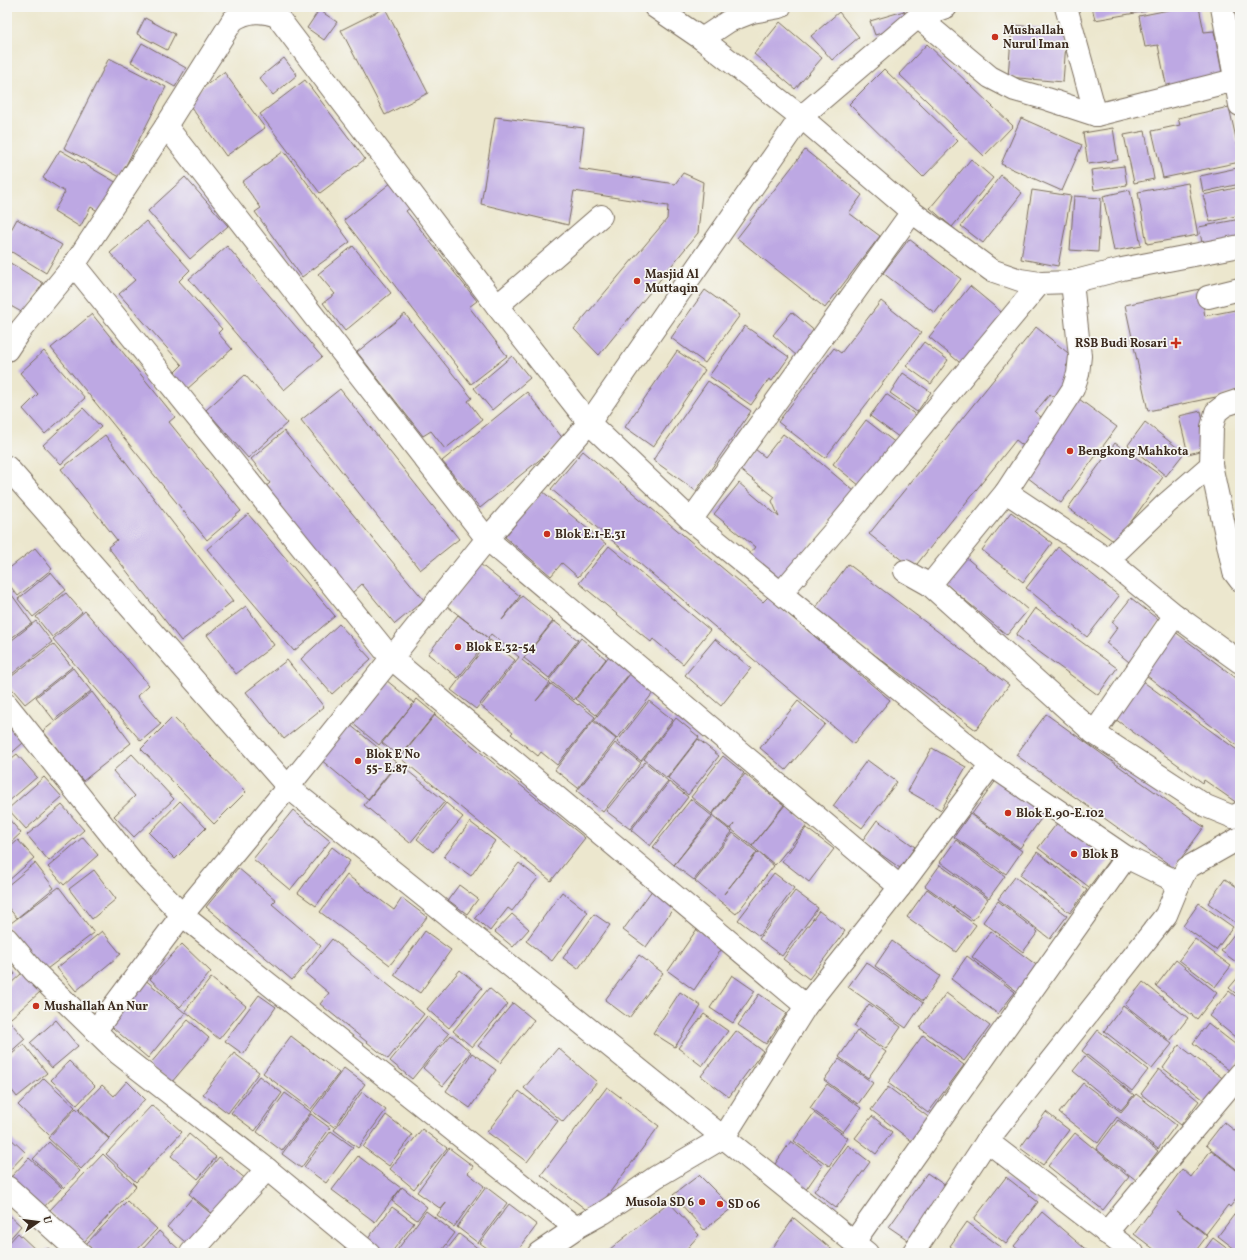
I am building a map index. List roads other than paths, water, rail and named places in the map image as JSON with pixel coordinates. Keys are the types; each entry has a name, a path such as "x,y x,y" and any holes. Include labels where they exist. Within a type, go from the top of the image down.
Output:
{"street":[{"path":"655,7 702,39 801,117 912,212 991,270 1020,280 1040,283 1072,282 1122,269 1240,246"},
{"path":"702,39 729,21 752,12 780,7"},
{"path":"95,1031 182,915 288,787 487,538 589,423 801,117 918,17 946,7"},
{"path":"1066,7 1096,115"},
{"path":"1222,7 1240,105"},
{"path":"7,350 19,332 74,265 234,20 244,14 254,12 267,12 277,16 589,423 691,520 992,765 1126,857 1167,877 1178,886"},
{"path":"918,17 990,77 1015,90 1096,115 1235,80"},
{"path":"166,126 487,538 900,888"},
{"path":"691,520 912,212"},
{"path":"498,306 601,216"},
{"path":"74,265 391,658 806,1006"},
{"path":"930,585 1006,492 1074,389 1078,374 1080,356 1072,282"},
{"path":"781,593 842,522 1040,283"},
{"path":"1208,297 1240,289"},
{"path":"1239,400 1226,405 1216,412 1212,427 1211,465 1234,572 1240,580"},
{"path":"1108,560 1166,504 1211,465"},
{"path":"7,467 288,787 861,1248 1126,857"},
{"path":"1006,492 1108,560 1175,615 1240,662"},
{"path":"905,570 930,585 1094,733 1206,806 1233,817 1240,813"},
{"path":"1094,733 1175,615"},
{"path":"7,705 135,865 182,915 576,1228"},
{"path":"539,1253 576,1228 603,1213 656,1177 724,1137 806,1006 900,888 992,765"},
{"path":"914,1253 987,1141 1166,915 1187,868 1240,838"},
{"path":"7,939 34,971 118,1053 267,1169 369,1253"},
{"path":"1106,1233 1240,1074"},
{"path":"987,1141 1133,1253"},
{"path":"190,1253 267,1169"},
{"path":"7,1187 80,1253"}],"place":[{"name":"Mushallah Nurul Iman","path":"995,37"},
{"name":"Masjid Al Muttaqin","path":"637,281"},
{"name":"RSB Budi Rosari","path":"1176,343"},
{"name":"Bengkong Mahkota","path":"1070,451"},
{"name":"Blok E.1-E.31","path":"547,534"},
{"name":"Blok E.32-54","path":"458,647"},
{"name":"Blok E No 55- E.87","path":"358,761"},
{"name":"Blok E.90-E.102","path":"1008,813"},
{"name":"Blok B","path":"1074,854"},
{"name":"Mushallah An Nur","path":"36,1006"},
{"name":"Musola SD 6","path":"702,1202"},
{"name":"SD 06","path":"720,1204"}]}
